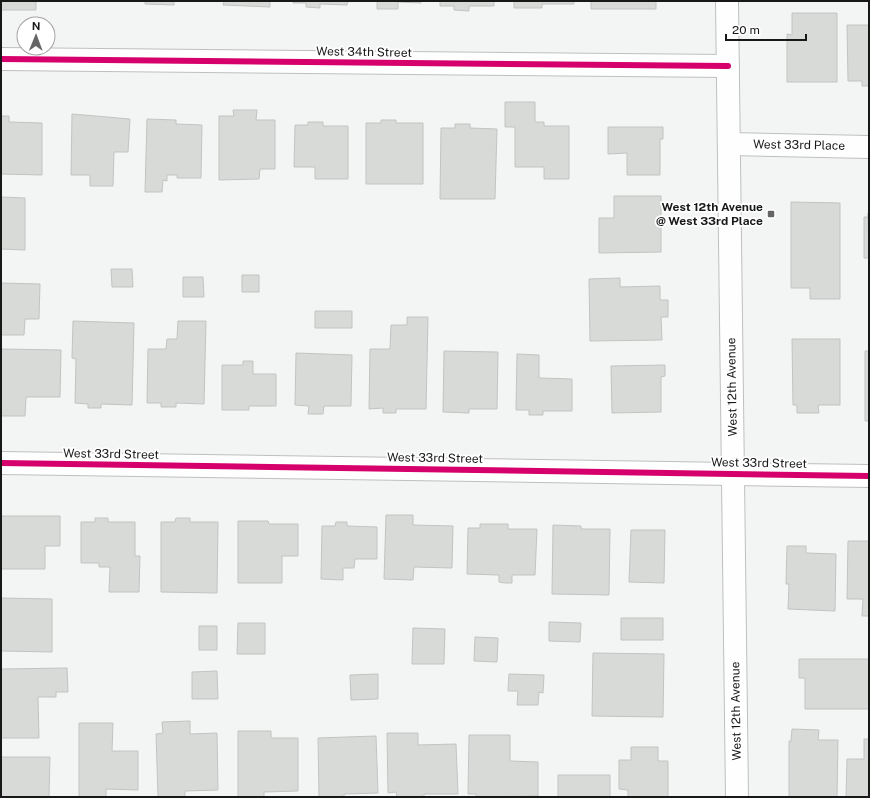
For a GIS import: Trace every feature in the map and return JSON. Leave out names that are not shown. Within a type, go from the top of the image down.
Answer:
[{"type":"street","name":"West 12th Avenue","points":[[727,1],[737,797]]},
{"type":"street","name":"West 34th Street","points":[[1,59],[728,66]]},
{"type":"street","name":"West 33rd Place","points":[[729,144],[869,147]]},
{"type":"street","name":"West 33rd Street","points":[[1,463],[869,476]]},
{"type":"building","points":[[1,1],[36,1],[36,10],[1,10]]},
{"type":"building","points":[[145,1],[174,1],[174,5],[145,4]]},
{"type":"building","points":[[224,1],[270,1],[270,7],[223,5]]},
{"type":"building","points":[[293,1],[348,1],[347,5],[320,4],[320,8],[306,7],[306,3],[293,3]]},
{"type":"building","points":[[377,1],[421,1],[421,3],[398,2],[398,9],[377,9]]},
{"type":"building","points":[[440,1],[494,1],[494,6],[469,6],[469,11],[454,10],[454,6],[440,6]]},
{"type":"building","points":[[514,1],[574,1],[574,4],[542,4],[542,8],[514,8]]},
{"type":"building","points":[[591,1],[656,1],[656,9],[591,9]]},
{"type":"building","points":[[792,13],[837,13],[837,82],[787,82],[787,34],[792,35]]},
{"type":"building","points":[[847,25],[869,25],[869,86],[862,86],[862,81],[848,81]]},
{"type":"building","points":[[505,102],[535,102],[535,122],[544,122],[544,126],[569,126],[569,179],[544,179],[544,167],[515,167],[515,127],[505,127]]},
{"type":"building","points":[[233,110],[257,110],[256,120],[275,120],[275,169],[260,169],[259,179],[219,180],[219,116],[234,116]]},
{"type":"building","points":[[72,114],[130,119],[128,152],[114,152],[113,186],[90,186],[90,175],[71,175]]},
{"type":"building","points":[[1,116],[9,116],[9,122],[42,123],[42,175],[1,174]]},
{"type":"building","points":[[147,119],[176,120],[176,124],[202,125],[201,178],[177,178],[177,175],[167,175],[167,181],[163,180],[162,192],[145,192]]},
{"type":"building","points":[[381,120],[396,120],[396,123],[423,123],[423,184],[366,184],[366,123],[381,123]]},
{"type":"building","points":[[308,122],[323,122],[323,126],[348,126],[348,179],[315,179],[315,167],[294,167],[295,125],[308,125]]},
{"type":"building","points":[[455,124],[470,124],[470,128],[497,129],[495,199],[440,199],[441,128],[455,128]]},
{"type":"building","points":[[608,127],[663,127],[663,139],[660,139],[660,175],[627,175],[627,153],[608,154]]},
{"type":"building","points":[[614,196],[661,196],[661,252],[599,253],[599,218],[614,218]]},
{"type":"building","points":[[1,197],[25,198],[25,250],[1,249]]},
{"type":"building","points":[[791,202],[840,203],[840,299],[810,299],[810,288],[791,288]]},
{"type":"building","points":[[868,213],[869,258],[864,258],[864,217],[868,217]]},
{"type":"building","points":[[111,269],[132,269],[133,287],[112,287]]},
{"type":"building","points":[[242,275],[259,275],[259,292],[242,292]]},
{"type":"building","points":[[183,277],[203,277],[204,297],[183,297]]},
{"type":"building","points":[[620,278],[620,287],[660,286],[660,300],[668,300],[668,317],[661,317],[662,340],[590,341],[589,279]]},
{"type":"building","points":[[1,283],[40,284],[39,319],[25,319],[24,335],[1,335]]},
{"type":"building","points":[[315,311],[352,311],[352,328],[315,328]]},
{"type":"building","points":[[407,317],[428,317],[426,409],[396,409],[396,413],[383,413],[383,408],[369,409],[370,349],[390,349],[391,325],[407,325]]},
{"type":"building","points":[[73,321],[134,323],[132,405],[101,404],[101,408],[88,408],[88,404],[75,403],[76,359],[72,358]]},
{"type":"building","points":[[178,321],[206,321],[204,404],[176,403],[176,407],[161,407],[161,403],[147,403],[148,349],[166,349],[167,339],[177,339]]},
{"type":"building","points":[[792,339],[840,339],[840,405],[818,405],[819,413],[797,413],[797,405],[793,405]]},
{"type":"building","points":[[1,349],[61,350],[60,397],[26,397],[25,416],[1,416]]},
{"type":"building","points":[[444,351],[498,352],[497,409],[469,409],[469,413],[443,412]]},
{"type":"building","points":[[865,351],[869,351],[869,421],[865,421]]},
{"type":"building","points":[[296,353],[352,355],[351,406],[324,406],[323,414],[308,414],[309,406],[295,405]]},
{"type":"building","points":[[517,354],[539,355],[539,378],[572,379],[572,411],[543,411],[543,415],[529,415],[529,410],[516,410]]},
{"type":"building","points":[[243,361],[253,361],[253,374],[276,374],[276,406],[249,406],[249,410],[222,410],[222,365],[243,365]]},
{"type":"building","points":[[665,365],[665,376],[661,377],[661,412],[612,413],[611,366]]},
{"type":"building","points":[[386,515],[413,515],[413,525],[453,526],[452,568],[414,567],[413,580],[384,579]]},
{"type":"building","points":[[1,516],[60,516],[60,546],[45,546],[45,569],[1,569]]},
{"type":"building","points":[[95,518],[108,518],[108,522],[135,522],[135,556],[140,556],[139,592],[109,592],[110,567],[99,567],[99,563],[81,563],[81,522],[95,522]]},
{"type":"building","points":[[176,518],[190,518],[190,522],[218,522],[217,593],[161,592],[161,522],[175,522]]},
{"type":"building","points":[[238,521],[268,521],[269,524],[298,524],[298,556],[282,556],[282,583],[238,583]]},
{"type":"building","points":[[336,522],[347,522],[347,526],[377,527],[377,559],[355,559],[354,568],[343,568],[343,580],[321,579],[322,526],[335,526]]},
{"type":"building","points":[[480,524],[508,524],[508,529],[537,529],[535,575],[512,575],[512,583],[505,583],[499,582],[499,575],[467,574],[468,528],[480,528]]},
{"type":"building","points":[[553,525],[581,526],[581,529],[610,529],[609,595],[552,594]]},
{"type":"building","points":[[631,530],[665,530],[664,583],[629,582]]},
{"type":"building","points":[[848,541],[869,541],[869,616],[862,616],[863,599],[847,599]]},
{"type":"building","points":[[787,546],[806,546],[806,553],[836,554],[835,611],[788,609],[789,584],[786,584]]},
{"type":"building","points":[[1,598],[52,599],[52,652],[1,651]]},
{"type":"building","points":[[621,618],[663,618],[663,640],[621,640]]},
{"type":"building","points":[[549,622],[581,623],[580,642],[549,641]]},
{"type":"building","points":[[238,623],[265,623],[265,654],[237,654]]},
{"type":"building","points":[[199,626],[217,626],[217,650],[199,650]]},
{"type":"building","points":[[413,628],[445,629],[444,664],[412,664]]},
{"type":"building","points":[[475,637],[498,638],[497,662],[474,661]]},
{"type":"building","points":[[593,653],[664,654],[663,717],[592,716]]},
{"type":"building","points":[[799,659],[869,659],[869,709],[805,709],[805,678],[799,678]]},
{"type":"building","points":[[67,668],[68,692],[56,692],[56,697],[38,697],[39,738],[1,738],[1,669]]},
{"type":"building","points":[[217,671],[218,699],[192,699],[192,672]]},
{"type":"building","points":[[378,674],[378,699],[351,700],[350,675]]},
{"type":"building","points":[[509,674],[544,675],[543,693],[539,692],[538,705],[517,705],[518,691],[508,691]]},
{"type":"building","points":[[190,721],[190,734],[217,733],[218,790],[185,791],[185,797],[158,797],[156,734],[163,733],[162,722]]},
{"type":"building","points":[[79,723],[113,723],[112,751],[138,751],[138,790],[106,789],[106,797],[79,797]]},
{"type":"building","points":[[792,729],[819,730],[818,740],[838,740],[837,797],[789,797],[789,741],[791,741]]},
{"type":"building","points":[[238,731],[271,731],[271,738],[298,738],[298,791],[264,792],[264,797],[238,797]]},
{"type":"building","points":[[387,733],[418,733],[418,745],[456,744],[458,794],[424,794],[424,797],[397,797],[396,792],[388,793]]},
{"type":"building","points":[[469,735],[510,735],[510,761],[538,762],[538,796],[476,797],[476,794],[468,794]]},
{"type":"building","points":[[376,736],[378,793],[344,794],[344,797],[319,797],[318,738]]},
{"type":"building","points":[[864,739],[869,739],[869,797],[846,797],[847,759],[864,759]]},
{"type":"building","points":[[631,747],[658,747],[658,761],[668,761],[668,797],[628,797],[628,790],[619,789],[619,760],[631,760]]},
{"type":"building","points":[[1,757],[50,757],[49,797],[1,797]]},
{"type":"building","points":[[558,775],[610,775],[610,797],[558,797]]},
{"type":"cycle path","points":[[1,59],[728,66]]},
{"type":"cycle path","points":[[1,463],[869,476]]},
{"type":"place","name":"West 12th Avenue @ West 33rd Place","points":[[771,214]]}]
